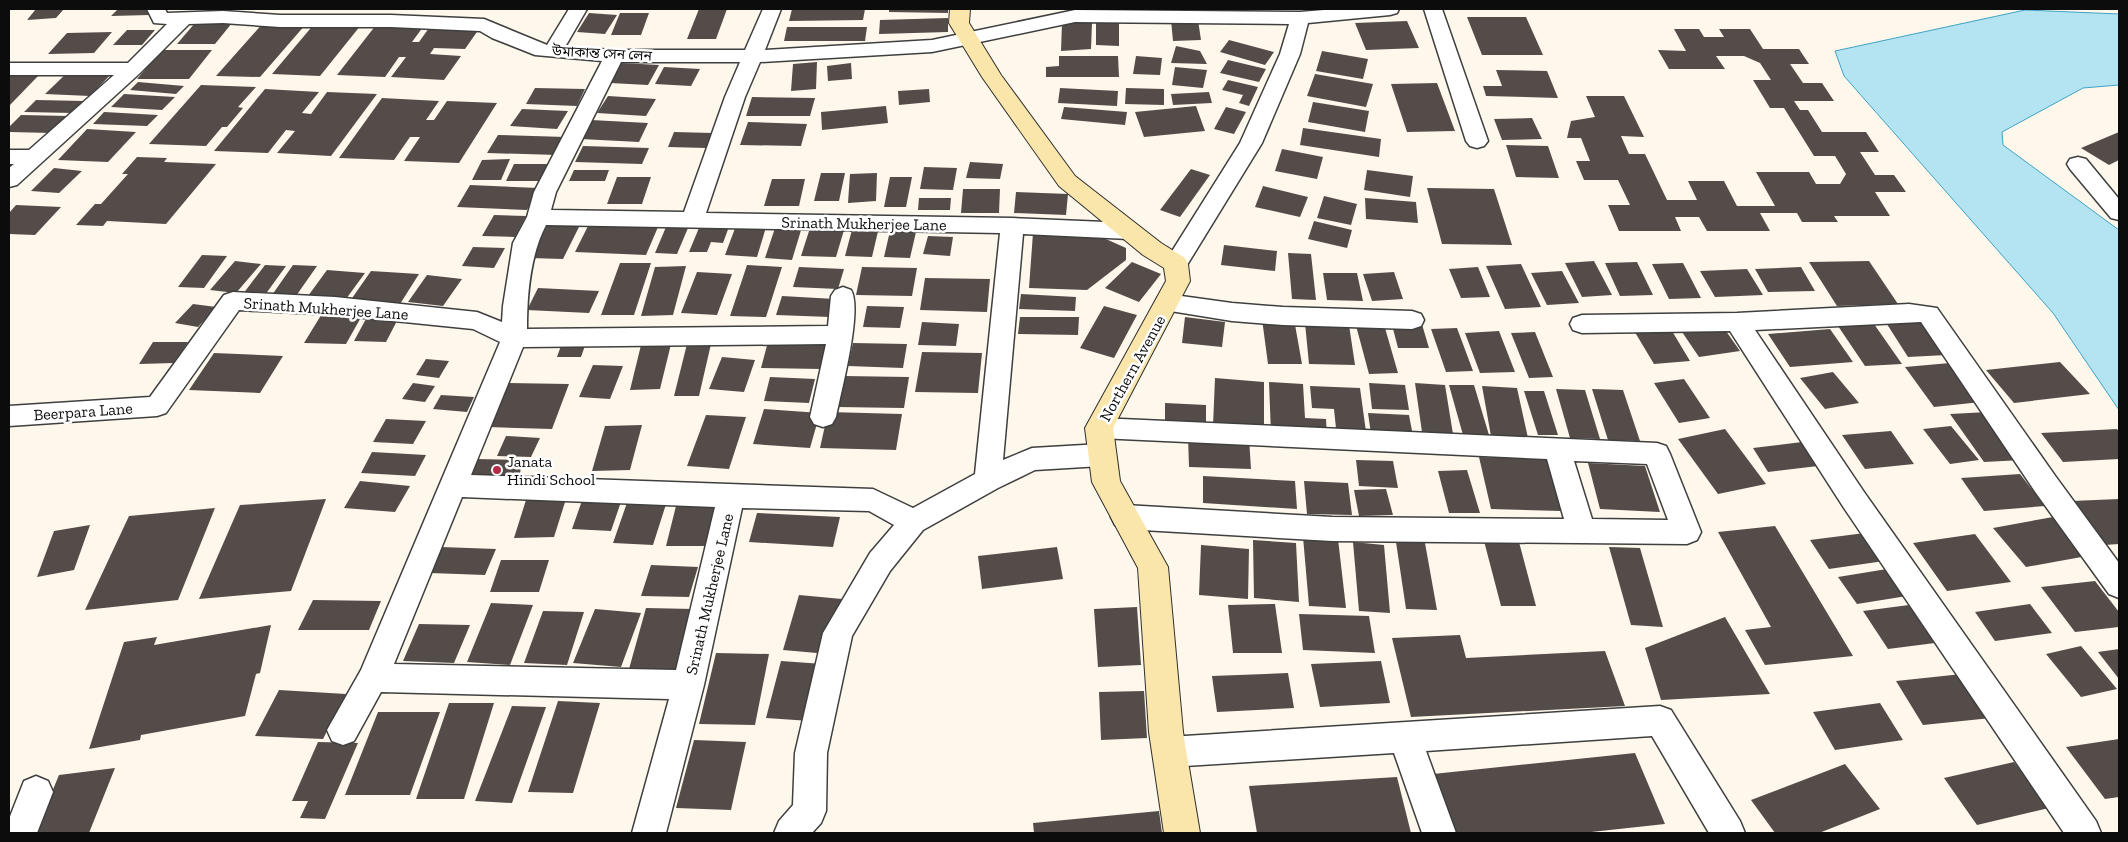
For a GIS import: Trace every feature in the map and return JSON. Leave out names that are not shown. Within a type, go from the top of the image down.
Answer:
[{"type":"street","name":"উমাকান্ত সেন লেন","points":[[156,9],[161,19],[223,16],[280,21],[398,15],[484,25],[499,34],[542,51],[614,56],[754,56],[932,46],[1095,12],[1308,15],[1390,9]]},
{"type":"street","points":[[553,51],[578,9]]},
{"type":"street","points":[[692,221],[735,97],[754,56],[772,9]]},
{"type":"street","points":[[960,9],[960,22],[992,77],[1067,181],[1152,249],[1176,264],[1251,143],[1308,15]]},
{"type":"street","points":[[1433,9],[1476,141]]},
{"type":"street","points":[[9,180],[133,70],[184,18]]},
{"type":"street","points":[[343,730],[373,678],[514,338],[515,306],[525,243],[538,216],[545,192],[614,56]]},
{"type":"street","points":[[9,69],[133,70]]},
{"type":"street","points":[[9,158],[34,156]]},
{"type":"street","points":[[2078,164],[2119,213]]},
{"type":"street","name":"Srinath Mukherjee Lane","points":[[538,216],[692,221],[1012,226],[1129,231]]},
{"type":"street","points":[[988,480],[1012,226]]},
{"type":"street","name":"Northern Avenue","points":[[1100,442],[1178,281],[1176,264]]},
{"type":"street","points":[[823,417],[840,335],[843,296]]},
{"type":"street","name":"Srinath Mukherjee Lane","points":[[157,406],[233,301],[335,306],[477,322],[514,338],[840,335]]},
{"type":"street","points":[[1168,303],[1232,312],[1283,316],[1412,320]]},
{"type":"street","points":[[1582,324],[1737,322],[1909,313],[1928,314],[2046,485],[2119,585]]},
{"type":"street","points":[[1737,322],[1854,500],[2084,833]]},
{"type":"street","name":"Beerpara Lane","points":[[9,416],[157,406]]},
{"type":"street","points":[[1100,442],[1106,482],[1153,567],[1166,732],[1182,833]]},
{"type":"street","points":[[791,833],[810,811],[811,753],[838,633],[880,562],[913,522],[988,480],[1032,459],[1100,442],[1557,449],[1657,454],[1687,532],[1332,529],[1125,516]]},
{"type":"street","points":[[1557,449],[1582,532]]},
{"type":"street","name":"Srinath Mukherjee Lane","points":[[373,678],[688,685],[731,496],[454,486]]},
{"type":"street","points":[[731,496],[873,500],[913,522]]},
{"type":"street","points":[[649,833],[688,685]]},
{"type":"street","points":[[1169,752],[1660,721],[1728,833]]},
{"type":"street","points":[[1405,738],[1439,833]]},
{"type":"street","points":[[20,833],[36,792]]},
{"type":"water","points":[[2025,10],[2119,14],[2119,85],[2083,88],[2002,132],[2003,145],[2119,230],[2119,410],[2053,313],[1844,76],[1835,51]]},
{"type":"building","points":[[36,9],[64,9],[56,18],[27,20]]},
{"type":"building","points":[[118,9],[154,9],[149,15],[111,16]]},
{"type":"building","points":[[699,9],[727,9],[716,39],[687,39]]},
{"type":"building","points":[[792,9],[865,9],[863,20],[789,21]]},
{"type":"building","points":[[889,9],[948,9],[948,13],[889,12]]},
{"type":"building","points":[[589,13],[617,15],[605,34],[577,32]]},
{"type":"building","points":[[620,13],[649,13],[641,35],[611,35]]},
{"type":"building","points":[[1467,17],[1526,17],[1543,55],[1482,55]]},
{"type":"building","points":[[948,18],[948,32],[879,34],[880,20]]},
{"type":"building","points":[[1096,18],[1119,19],[1119,46],[1096,45]]},
{"type":"building","points":[[1171,20],[1198,20],[1201,40],[1173,41]]},
{"type":"building","points":[[1407,21],[1419,48],[1366,50],[1355,23]]},
{"type":"building","points":[[264,22],[306,24],[260,77],[216,76]]},
{"type":"building","points":[[195,23],[232,23],[215,44],[177,44]]},
{"type":"building","points":[[315,23],[361,25],[320,76],[272,74]]},
{"type":"building","points":[[1062,23],[1092,23],[1091,49],[1061,51]]},
{"type":"building","points":[[376,25],[423,27],[412,42],[419,42],[429,28],[479,29],[465,49],[434,48],[430,54],[461,56],[444,80],[391,77],[406,57],[399,57],[385,77],[337,75]]},
{"type":"building","points":[[787,27],[867,27],[865,41],[784,41]]},
{"type":"building","points":[[1674,29],[1699,29],[1704,37],[1724,37],[1719,29],[1750,29],[1763,49],[1799,49],[1809,64],[1790,64],[1803,83],[1822,83],[1834,101],[1794,101],[1800,110],[1808,110],[1822,132],[1866,132],[1879,152],[1860,152],[1875,175],[1894,175],[1906,192],[1875,192],[1890,216],[1834,216],[1838,222],[1802,222],[1797,213],[1760,213],[1770,231],[1707,231],[1699,217],[1675,217],[1681,231],[1619,231],[1608,205],[1630,205],[1618,180],[1584,180],[1576,161],[1590,161],[1581,138],[1567,138],[1571,121],[1595,117],[1586,96],[1624,96],[1644,137],[1621,136],[1629,154],[1645,154],[1667,200],[1697,200],[1688,181],[1724,181],[1737,206],[1775,206],[1756,172],[1809,172],[1816,184],[1840,184],[1846,174],[1835,156],[1814,156],[1784,108],[1770,108],[1753,80],[1771,80],[1760,63],[1744,56],[1716,56],[1725,69],[1669,69],[1658,50],[1686,51]]},
{"type":"building","points":[[127,30],[155,30],[142,45],[113,45]]},
{"type":"building","points":[[112,32],[94,53],[48,54],[67,33]]},
{"type":"building","points":[[1229,40],[1274,52],[1265,65],[1220,52]]},
{"type":"building","points":[[1176,46],[1200,51],[1207,64],[1171,63]]},
{"type":"building","points":[[162,50],[212,50],[189,79],[137,79]]},
{"type":"building","points":[[1322,51],[1368,59],[1363,79],[1316,71]]},
{"type":"building","points":[[1059,56],[1118,56],[1119,77],[1046,77],[1046,67],[1059,66]]},
{"type":"building","points":[[1136,56],[1162,58],[1160,75],[1133,74]]},
{"type":"building","points":[[1228,60],[1266,69],[1259,82],[1220,73]]},
{"type":"building","points":[[817,62],[816,89],[791,91],[793,64]]},
{"type":"building","points":[[621,63],[659,65],[648,85],[610,83]]},
{"type":"building","points":[[851,63],[852,79],[828,81],[827,66]]},
{"type":"building","points":[[664,67],[700,69],[691,86],[655,84]]},
{"type":"building","points":[[1175,67],[1207,70],[1203,88],[1172,85]]},
{"type":"building","points":[[70,70],[113,72],[90,96],[45,94]]},
{"type":"building","points":[[1496,70],[1547,71],[1558,98],[1486,96],[1483,86],[1502,86]]},
{"type":"building","points":[[1315,74],[1373,84],[1366,107],[1307,96]]},
{"type":"building","points":[[9,75],[39,75],[10,105],[9,105]]},
{"type":"building","points":[[1228,80],[1258,87],[1249,106],[1239,103],[1243,95],[1222,90]]},
{"type":"building","points":[[138,82],[184,86],[176,94],[130,90]]},
{"type":"building","points":[[1437,83],[1455,131],[1407,132],[1391,84]]},
{"type":"building","points":[[201,85],[256,87],[238,107],[243,108],[227,127],[222,127],[206,146],[149,144]]},
{"type":"building","points":[[535,88],[585,89],[577,106],[526,104]]},
{"type":"building","points":[[1060,88],[1118,91],[1117,106],[1058,103]]},
{"type":"building","points":[[1126,88],[1164,89],[1164,105],[1125,104]]},
{"type":"building","points":[[265,89],[319,92],[302,113],[311,114],[327,92],[377,94],[331,156],[277,153],[295,131],[286,130],[268,153],[214,151]]},
{"type":"building","points":[[929,89],[930,102],[899,105],[898,91]]},
{"type":"building","points":[[1209,92],[1212,103],[1173,105],[1171,94]]},
{"type":"building","points":[[124,94],[175,97],[162,110],[111,107]]},
{"type":"building","points":[[608,96],[656,99],[646,116],[597,113]]},
{"type":"building","points":[[752,97],[815,98],[810,116],[746,116]]},
{"type":"building","points":[[382,98],[439,101],[426,120],[434,120],[447,101],[497,103],[459,163],[404,161],[420,137],[410,137],[394,160],[339,158]]},
{"type":"building","points":[[36,100],[84,101],[73,113],[24,112]]},
{"type":"building","points":[[1313,102],[1369,111],[1365,132],[1308,122]]},
{"type":"building","points":[[886,106],[888,123],[822,130],[821,112]]},
{"type":"building","points":[[1196,106],[1205,131],[1144,137],[1135,112]]},
{"type":"building","points":[[1064,107],[1127,112],[1125,125],[1061,119]]},
{"type":"building","points":[[1226,107],[1246,112],[1234,134],[1214,129]]},
{"type":"building","points":[[522,109],[568,111],[557,129],[510,126]]},
{"type":"building","points":[[104,112],[158,115],[147,126],[93,124]]},
{"type":"building","points":[[21,115],[69,116],[52,133],[9,132],[9,127]]},
{"type":"building","points":[[1532,118],[1542,139],[1502,140],[1494,119]]},
{"type":"building","points":[[591,120],[648,123],[639,142],[581,139]]},
{"type":"building","points":[[748,122],[807,124],[801,146],[740,145]]},
{"type":"building","points":[[1303,128],[1381,139],[1379,157],[1300,145]]},
{"type":"building","points":[[87,129],[136,132],[108,162],[58,160]]},
{"type":"building","points":[[674,132],[713,133],[707,148],[668,147]]},
{"type":"building","points":[[2119,132],[2119,160],[2109,165],[2081,148]]},
{"type":"building","points":[[498,135],[566,137],[557,155],[487,153]]},
{"type":"building","points":[[1506,145],[1548,146],[1559,178],[1516,177]]},
{"type":"building","points":[[583,146],[649,148],[642,164],[575,162]]},
{"type":"building","points":[[1282,149],[1323,157],[1317,179],[1275,171]]},
{"type":"building","points":[[137,157],[167,158],[164,162],[216,164],[166,224],[107,221],[103,226],[76,225],[95,204],[101,204],[128,174],[122,174]]},
{"type":"building","points":[[510,159],[501,180],[472,180],[482,160]]},
{"type":"building","points":[[970,162],[1003,164],[1000,179],[966,178]]},
{"type":"building","points":[[514,164],[549,164],[541,181],[506,181]]},
{"type":"building","points":[[924,167],[957,168],[953,190],[920,189]]},
{"type":"building","points":[[54,168],[82,171],[59,193],[31,191]]},
{"type":"building","points":[[1191,169],[1210,175],[1180,217],[1160,210]]},
{"type":"building","points":[[574,170],[609,170],[605,181],[569,181]]},
{"type":"building","points":[[1367,170],[1413,176],[1410,197],[1364,190]]},
{"type":"building","points":[[821,173],[845,173],[839,201],[814,201]]},
{"type":"building","points":[[877,173],[876,201],[848,203],[850,174]]},
{"type":"building","points":[[617,177],[651,177],[642,204],[607,204]]},
{"type":"building","points":[[890,177],[912,177],[906,207],[884,207]]},
{"type":"building","points":[[772,179],[805,179],[799,206],[764,206]]},
{"type":"building","points":[[470,185],[539,188],[527,210],[457,207]]},
{"type":"building","points":[[1263,186],[1308,197],[1300,217],[1255,207]]},
{"type":"building","points":[[1427,188],[1494,189],[1512,245],[1442,244]]},
{"type":"building","points":[[963,189],[1000,189],[999,213],[961,213]]},
{"type":"building","points":[[1016,192],[1068,194],[1066,215],[1014,213]]},
{"type":"building","points":[[1324,196],[1357,204],[1351,225],[1317,218]]},
{"type":"building","points":[[919,198],[951,198],[950,210],[918,210]]},
{"type":"building","points":[[1365,198],[1416,202],[1418,223],[1366,219]]},
{"type":"building","points":[[16,205],[61,207],[35,235],[9,234],[9,213]]},
{"type":"building","points":[[494,215],[526,216],[515,237],[482,236]]},
{"type":"building","points":[[1314,221],[1352,230],[1347,248],[1308,239]]},
{"type":"building","points":[[701,223],[730,224],[723,243],[711,242],[707,252],[689,252]]},
{"type":"building","points":[[737,223],[767,224],[757,257],[725,255]]},
{"type":"building","points":[[548,224],[580,225],[563,259],[530,258]]},
{"type":"building","points":[[589,224],[658,227],[646,255],[575,252]]},
{"type":"building","points":[[776,225],[802,227],[792,260],[765,258]]},
{"type":"building","points":[[853,226],[879,227],[872,257],[845,256]]},
{"type":"building","points":[[666,227],[688,228],[677,254],[655,253]]},
{"type":"building","points":[[810,228],[844,230],[836,257],[801,256]]},
{"type":"building","points":[[890,231],[916,232],[910,258],[884,257]]},
{"type":"building","points":[[1033,233],[1097,235],[1126,248],[1126,260],[1087,290],[1029,288]]},
{"type":"building","points":[[928,236],[953,237],[950,256],[923,254]]},
{"type":"building","points":[[1224,245],[1277,251],[1275,271],[1221,265]]},
{"type":"building","points":[[473,247],[505,248],[494,268],[462,266]]},
{"type":"building","points":[[1288,253],[1311,254],[1316,300],[1292,299]]},
{"type":"building","points":[[202,255],[227,256],[204,288],[178,287]]},
{"type":"building","points":[[235,261],[261,264],[236,293],[210,290]]},
{"type":"building","points":[[1594,261],[1612,295],[1582,297],[1565,263]]},
{"type":"building","points":[[1869,261],[1898,304],[1837,306],[1809,262]]},
{"type":"building","points":[[1132,262],[1161,274],[1139,302],[1105,288]]},
{"type":"building","points":[[1637,262],[1653,295],[1620,296],[1605,263]]},
{"type":"building","points":[[620,263],[651,263],[634,315],[601,315]]},
{"type":"building","points":[[1683,263],[1701,298],[1669,299],[1652,264]]},
{"type":"building","points":[[1521,264],[1541,307],[1505,309],[1486,266]]},
{"type":"building","points":[[265,265],[286,266],[265,295],[243,294]]},
{"type":"building","points":[[293,265],[317,266],[296,296],[272,295]]},
{"type":"building","points":[[747,265],[782,267],[766,317],[730,316]]},
{"type":"building","points":[[686,266],[673,315],[641,316],[655,267]]},
{"type":"building","points":[[799,267],[844,269],[838,289],[793,287]]},
{"type":"building","points":[[862,267],[917,268],[912,296],[856,295]]},
{"type":"building","points":[[1478,267],[1490,297],[1461,298],[1449,269]]},
{"type":"building","points":[[1801,267],[1815,291],[1768,292],[1755,269]]},
{"type":"building","points":[[1747,269],[1763,295],[1715,297],[1700,271]]},
{"type":"building","points":[[327,270],[365,273],[346,299],[308,296]]},
{"type":"building","points":[[371,271],[419,274],[400,304],[350,301]]},
{"type":"building","points":[[1562,271],[1579,303],[1547,305],[1531,273]]},
{"type":"building","points":[[697,272],[732,274],[717,315],[681,313]]},
{"type":"building","points":[[1394,272],[1403,299],[1372,301],[1363,274]]},
{"type":"building","points":[[1323,273],[1357,273],[1363,301],[1327,300]]},
{"type":"building","points":[[427,275],[462,279],[443,306],[408,302]]},
{"type":"building","points":[[925,278],[990,279],[987,312],[920,310]]},
{"type":"building","points":[[538,288],[599,291],[589,313],[527,310]]},
{"type":"building","points":[[1021,294],[1076,297],[1075,311],[1019,309]]},
{"type":"building","points":[[782,296],[835,299],[830,317],[776,315]]},
{"type":"building","points":[[193,304],[216,307],[198,327],[175,323]]},
{"type":"building","points":[[867,306],[904,307],[900,328],[863,327]]},
{"type":"building","points":[[1104,306],[1137,315],[1114,358],[1080,348]]},
{"type":"building","points":[[323,312],[364,312],[346,344],[304,343]]},
{"type":"building","points":[[367,317],[399,317],[386,342],[354,341]]},
{"type":"building","points":[[1020,317],[1079,317],[1078,335],[1018,334]]},
{"type":"building","points":[[1185,317],[1225,322],[1222,347],[1182,343]]},
{"type":"building","points":[[1920,317],[1946,355],[1908,357],[1883,318]]},
{"type":"building","points":[[1262,319],[1294,319],[1302,364],[1268,364]]},
{"type":"building","points":[[1383,321],[1398,373],[1369,374],[1355,322]]},
{"type":"building","points":[[1391,321],[1421,321],[1429,348],[1398,348]]},
{"type":"building","points":[[922,322],[959,324],[956,346],[918,345]]},
{"type":"building","points":[[1305,323],[1349,325],[1355,365],[1309,364]]},
{"type":"building","points":[[1721,324],[1740,351],[1699,357],[1680,329]]},
{"type":"building","points":[[1874,324],[1902,364],[1865,366],[1838,326]]},
{"type":"building","points":[[1669,326],[1690,361],[1654,364],[1633,329]]},
{"type":"building","points":[[1457,328],[1473,371],[1446,372],[1431,329]]},
{"type":"building","points":[[1830,329],[1853,362],[1790,367],[1768,334]]},
{"type":"building","points":[[1499,331],[1515,372],[1480,373],[1465,333]]},
{"type":"building","points":[[1535,332],[1553,377],[1529,378],[1511,333]]},
{"type":"building","points":[[769,338],[828,339],[821,369],[761,368]]},
{"type":"building","points":[[563,340],[587,340],[581,357],[557,357]]},
{"type":"building","points":[[672,340],[660,389],[630,390],[642,341]]},
{"type":"building","points":[[153,342],[188,342],[174,363],[139,364]]},
{"type":"building","points":[[853,343],[907,344],[903,368],[848,366]]},
{"type":"building","points":[[687,344],[711,344],[699,396],[674,396]]},
{"type":"building","points":[[922,352],[982,353],[978,393],[915,392]]},
{"type":"building","points":[[214,353],[283,356],[260,393],[189,390]]},
{"type":"building","points":[[722,357],[755,360],[744,392],[709,389]]},
{"type":"building","points":[[426,359],[449,361],[439,378],[416,375]]},
{"type":"building","points":[[2060,362],[2090,394],[2014,403],[1986,370]]},
{"type":"building","points":[[1950,363],[1981,402],[1934,407],[1905,367]]},
{"type":"building","points":[[593,365],[623,366],[610,399],[579,397]]},
{"type":"building","points":[[1833,372],[1859,403],[1825,409],[1800,378]]},
{"type":"building","points":[[844,376],[909,377],[904,408],[837,407]]},
{"type":"building","points":[[770,377],[815,379],[809,403],[764,401]]},
{"type":"building","points":[[1215,378],[1264,382],[1264,430],[1213,426]]},
{"type":"building","points":[[1684,379],[1710,418],[1679,423],[1654,383]]},
{"type":"building","points":[[1269,382],[1303,384],[1305,418],[1326,419],[1327,437],[1271,434]]},
{"type":"building","points":[[413,383],[435,386],[425,402],[402,399]]},
{"type":"building","points":[[507,383],[569,384],[552,429],[488,427]]},
{"type":"building","points":[[1369,383],[1405,385],[1409,410],[1372,409]]},
{"type":"building","points":[[1415,383],[1445,385],[1453,434],[1422,432]]},
{"type":"building","points":[[1449,385],[1474,385],[1489,435],[1463,435]]},
{"type":"building","points":[[1310,386],[1360,388],[1367,439],[1337,438],[1334,409],[1312,408]]},
{"type":"building","points":[[1482,386],[1517,388],[1528,438],[1491,436]]},
{"type":"building","points":[[1556,389],[1585,390],[1600,439],[1570,438]]},
{"type":"building","points":[[1592,389],[1623,390],[1640,441],[1608,440]]},
{"type":"building","points":[[1524,391],[1544,391],[1558,435],[1538,435]]},
{"type":"building","points":[[441,395],[474,397],[467,412],[433,409]]},
{"type":"building","points":[[1165,403],[1206,405],[1206,422],[1165,420]]},
{"type":"building","points":[[764,409],[820,413],[810,448],[753,444]]},
{"type":"building","points":[[828,412],[902,414],[896,450],[820,448]]},
{"type":"building","points":[[1988,412],[2022,460],[1984,462],[1950,414]]},
{"type":"building","points":[[1368,413],[1409,415],[1413,436],[1371,434]]},
{"type":"building","points":[[706,415],[746,417],[729,469],[687,466]]},
{"type":"building","points":[[386,419],[426,421],[413,444],[373,442]]},
{"type":"building","points":[[642,425],[630,470],[592,471],[605,426]]},
{"type":"building","points":[[1951,426],[1979,460],[1950,464],[1923,429]]},
{"type":"building","points":[[1725,429],[1766,484],[1718,494],[1678,439]]},
{"type":"building","points":[[2117,429],[2119,432],[2119,459],[2063,462],[2041,433]]},
{"type":"building","points":[[1891,431],[1914,464],[1865,469],[1842,435]]},
{"type":"building","points":[[506,436],[540,438],[531,457],[497,456]]},
{"type":"building","points":[[1188,436],[1249,438],[1251,469],[1189,467]]},
{"type":"building","points":[[1802,442],[1818,466],[1768,472],[1753,448]]},
{"type":"building","points":[[372,452],[426,455],[415,476],[361,473]]},
{"type":"building","points":[[1479,457],[1547,459],[1561,511],[1491,509]]},
{"type":"building","name":"Janata Hindi School","points":[[477,459],[522,460],[519,481],[470,482]]},
{"type":"building","points":[[1356,460],[1393,461],[1398,488],[1359,486]]},
{"type":"building","points":[[1588,463],[1645,466],[1660,512],[1600,509]]},
{"type":"building","points":[[1467,470],[1480,513],[1449,513],[1438,471]]},
{"type":"building","points":[[2020,474],[2045,506],[1984,511],[1961,478]]},
{"type":"building","points":[[1203,476],[1295,481],[1297,509],[1203,503]]},
{"type":"building","points":[[360,481],[410,486],[395,512],[344,508]]},
{"type":"building","points":[[1304,481],[1348,483],[1352,515],[1307,514]]},
{"type":"building","points":[[1386,489],[1393,515],[1359,516],[1354,490]]},
{"type":"building","points":[[584,495],[623,496],[611,531],[572,529]]},
{"type":"building","points":[[629,497],[668,498],[653,545],[613,543]]},
{"type":"building","points":[[326,499],[291,591],[199,599],[240,505]]},
{"type":"building","points":[[566,499],[554,537],[514,538],[526,500]]},
{"type":"building","points":[[2119,499],[2119,544],[2104,545],[2072,501]]},
{"type":"building","points":[[677,502],[724,502],[713,546],[666,546]]},
{"type":"building","points":[[215,508],[178,600],[85,610],[129,516]]},
{"type":"building","points":[[757,513],[840,517],[833,547],[749,542]]},
{"type":"building","points":[[2053,517],[2087,556],[2026,567],[1993,528]]},
{"type":"building","points":[[90,525],[74,570],[37,577],[54,531]]},
{"type":"building","points":[[1775,526],[1853,656],[1765,665],[1745,630],[1771,627],[1718,532]]},
{"type":"building","points":[[1865,533],[1884,561],[1829,569],[1810,540]]},
{"type":"building","points":[[1975,534],[2011,582],[1947,591],[1913,543]]},
{"type":"building","points":[[1303,537],[1338,539],[1346,608],[1309,606]]},
{"type":"building","points":[[1253,540],[1296,543],[1299,602],[1254,598]]},
{"type":"building","points":[[1484,541],[1519,542],[1536,606],[1501,606]]},
{"type":"building","points":[[1353,542],[1384,545],[1390,613],[1359,611]]},
{"type":"building","points":[[1396,542],[1425,543],[1437,610],[1406,609]]},
{"type":"building","points":[[1201,545],[1249,549],[1248,599],[1199,595]]},
{"type":"building","points":[[441,547],[496,549],[485,575],[430,573]]},
{"type":"building","points":[[1057,547],[1063,579],[982,589],[978,556]]},
{"type":"building","points":[[1609,547],[1640,548],[1663,627],[1631,625]]},
{"type":"building","points":[[501,560],[549,560],[539,592],[490,592]]},
{"type":"building","points":[[651,565],[698,567],[689,597],[641,596]]},
{"type":"building","points":[[1887,569],[1907,596],[1857,604],[1838,577]]},
{"type":"building","points":[[2095,581],[2119,612],[2119,627],[2075,632],[2041,587]]},
{"type":"building","points":[[799,595],[842,599],[828,654],[783,650]]},
{"type":"building","points":[[313,600],[381,601],[369,630],[298,630]]},
{"type":"building","points":[[491,603],[533,605],[510,665],[467,662]]},
{"type":"building","points":[[1275,604],[1282,653],[1233,653],[1228,605]]},
{"type":"building","points":[[2030,604],[2052,633],[1995,641],[1975,612]]},
{"type":"building","points":[[1909,605],[1935,643],[1888,649],[1863,611]]},
{"type":"building","points":[[1137,607],[1141,665],[1098,667],[1094,609]]},
{"type":"building","points":[[646,608],[694,609],[679,670],[629,669]]},
{"type":"building","points":[[595,609],[641,613],[621,667],[573,663]]},
{"type":"building","points":[[543,611],[584,612],[567,665],[524,663]]},
{"type":"building","points":[[1299,614],[1369,616],[1375,653],[1303,650]]},
{"type":"building","points":[[1725,617],[1770,694],[1661,700],[1645,648]]},
{"type":"building","points":[[419,624],[470,625],[454,663],[403,661]]},
{"type":"building","points":[[271,625],[260,673],[256,674],[245,716],[141,735],[140,740],[89,749],[124,642],[157,637],[154,645]]},
{"type":"building","points":[[1460,635],[1466,658],[1605,651],[1625,706],[1411,717],[1392,638]]},
{"type":"building","points":[[2081,646],[2117,689],[2081,697],[2046,654]]},
{"type":"building","points":[[2119,649],[2119,679],[2098,652]]},
{"type":"building","points":[[716,653],[769,654],[755,725],[699,724]]},
{"type":"building","points":[[781,661],[823,664],[810,721],[766,718]]},
{"type":"building","points":[[1381,661],[1390,703],[1320,707],[1311,664]]},
{"type":"building","points":[[1288,673],[1294,708],[1217,712],[1212,676]]},
{"type":"building","points":[[1962,674],[1991,718],[1923,725],[1896,681]]},
{"type":"building","points":[[279,690],[346,694],[323,739],[255,736]]},
{"type":"building","points":[[1144,691],[1147,738],[1101,740],[1099,692]]},
{"type":"building","points":[[558,701],[600,703],[573,793],[528,792]]},
{"type":"building","points":[[449,703],[494,703],[464,799],[416,799]]},
{"type":"building","points":[[1880,703],[1903,740],[1835,750],[1813,712]]},
{"type":"building","points":[[512,706],[546,707],[512,803],[475,801]]},
{"type":"building","points":[[378,712],[440,712],[410,795],[345,795]]},
{"type":"building","points":[[2119,739],[2119,797],[2105,799],[2066,747]]},
{"type":"building","points":[[694,740],[746,742],[731,810],[676,808]]},
{"type":"building","points":[[318,742],[358,743],[325,819],[300,818],[308,801],[292,801]]},
{"type":"building","points":[[1635,753],[1665,824],[1582,833],[1451,833],[1433,774]]},
{"type":"building","points":[[2014,762],[2049,808],[1977,825],[1944,778]]},
{"type":"building","points":[[1845,764],[1880,809],[1819,833],[1775,833],[1751,800]]},
{"type":"building","points":[[115,768],[89,833],[35,833],[59,775]]},
{"type":"building","points":[[1397,777],[1411,833],[1257,833],[1249,786]]},
{"type":"building","points":[[1159,811],[1162,833],[1034,833],[1033,823]]},
{"type":"place","name":"Janata Hindi School","points":[[497,470]]}]
